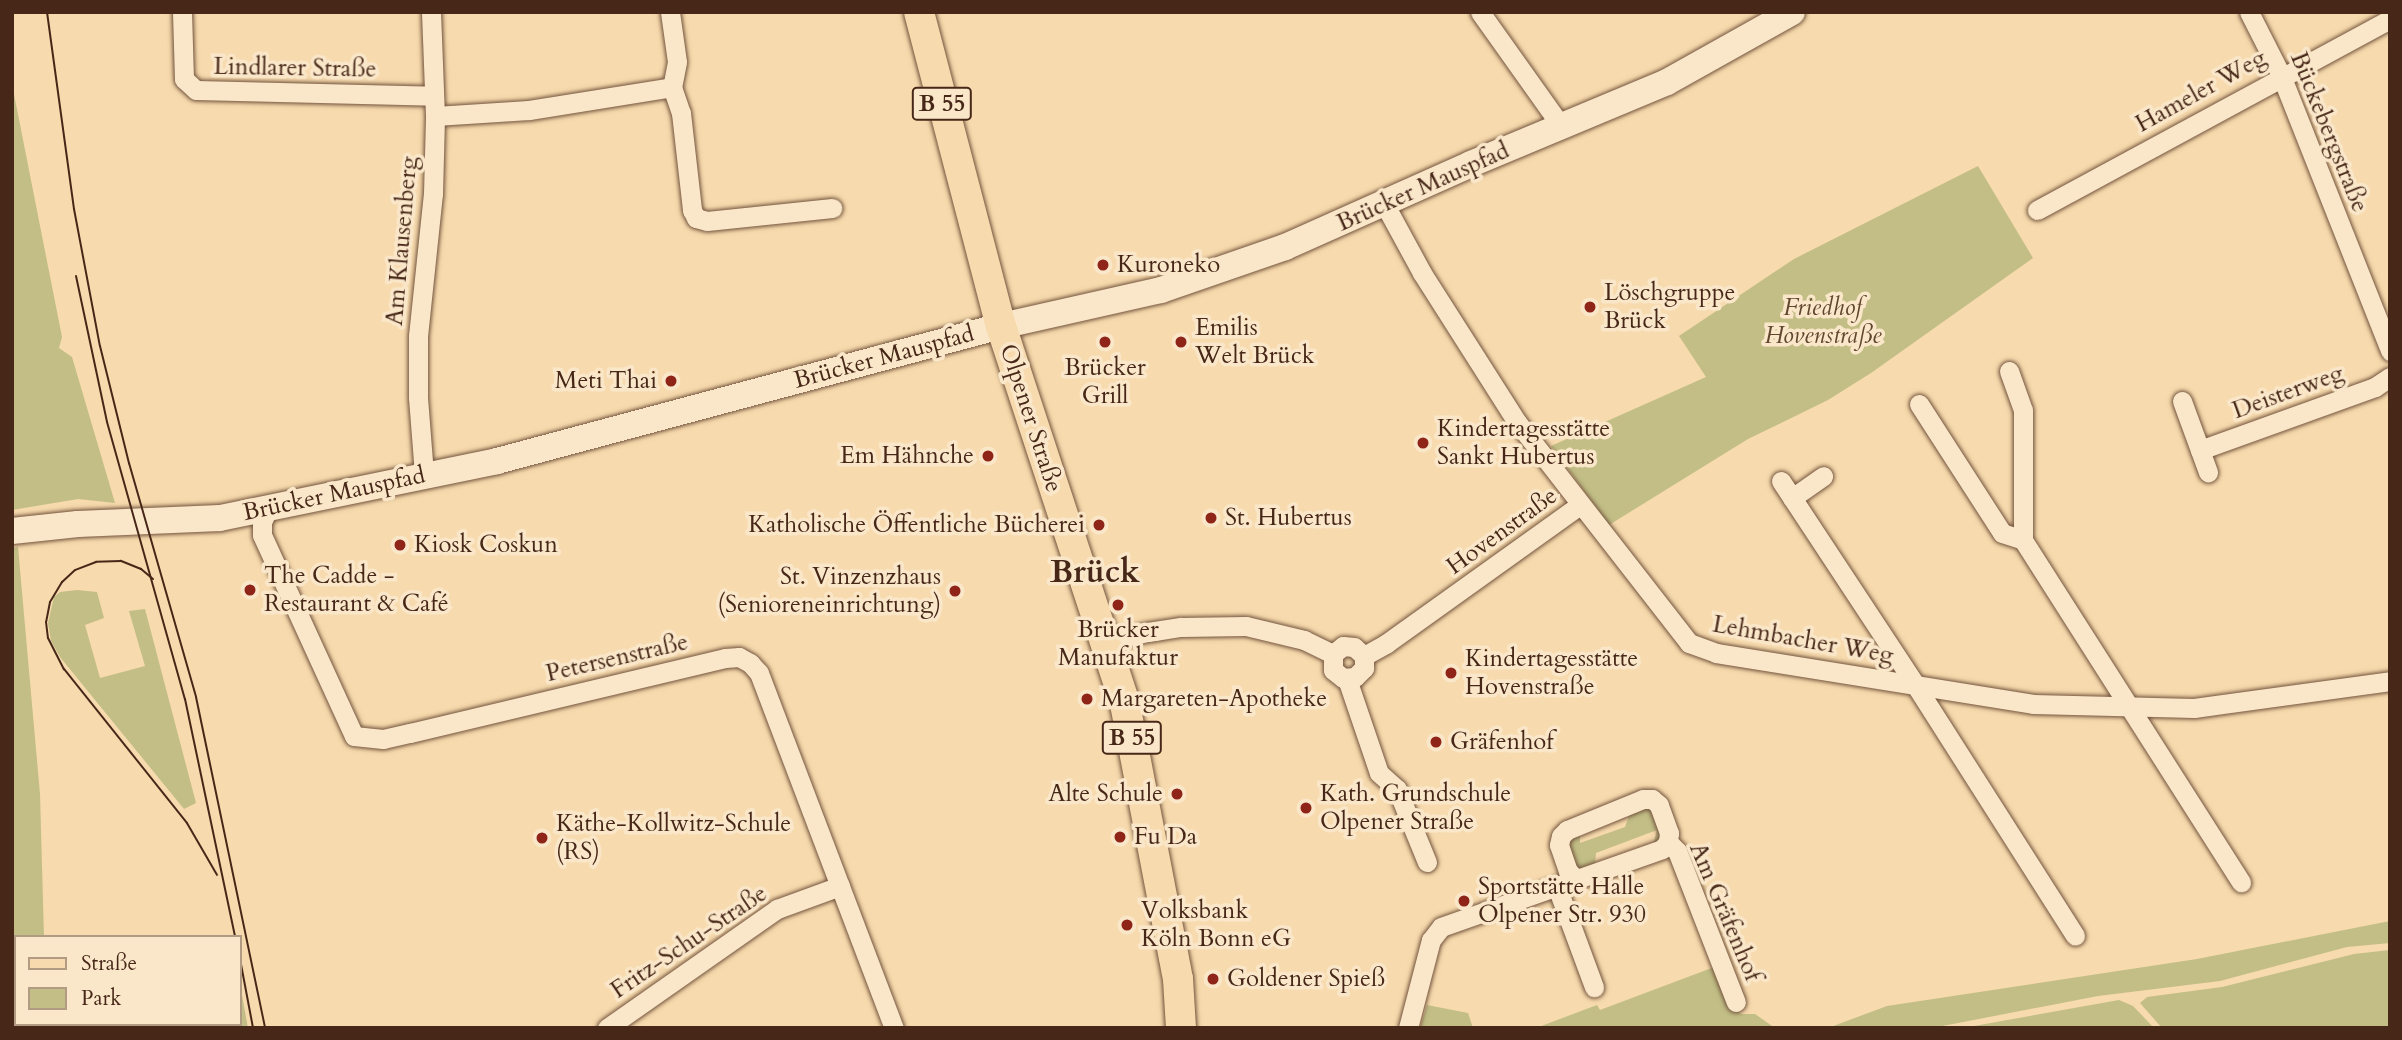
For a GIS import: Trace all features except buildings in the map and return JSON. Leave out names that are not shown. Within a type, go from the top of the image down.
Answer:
[{"type":"main road","name":"Olpener Straße","points":[[919,12],[1001,326],[1125,704],[1178,979],[1181,1028]]},
{"type":"main road","name":"Brücker Mauspfad","points":[[12,531],[78,524],[201,520],[268,509],[519,456],[1001,326],[1161,290],[1285,247],[1682,75],[1792,12]]},
{"type":"street","name":"Lindlarer Straße","points":[[182,12],[184,79],[196,90],[530,110],[673,86]]},
{"type":"street","name":"Am Klausenberg","points":[[424,474],[418,397],[418,336],[433,194],[435,106],[431,12]]},
{"type":"street","points":[[670,12],[677,62],[673,86],[681,113],[692,210],[696,218],[707,221],[832,208]]},
{"type":"street","points":[[1480,12],[1561,126]]},
{"type":"street","name":"Bückebergstraße","points":[[2249,12],[2281,75],[2381,301],[2390,351]]},
{"type":"street","name":"Hameler Weg","points":[[2037,210],[2281,75],[2390,19]]},
{"type":"street","name":"Hovenstraße","points":[[1347,679],[1361,672],[1363,656],[1387,643],[1580,505],[1508,408],[1415,262],[1385,205]]},
{"type":"street","points":[[2009,371],[2023,410],[2023,540],[2241,882]]},
{"type":"street","name":"Deisterweg","points":[[2200,450],[2375,387],[2390,377]]},
{"type":"street","points":[[2182,401],[2208,472]]},
{"type":"street","points":[[1919,404],[2002,533],[2023,540]]},
{"type":"street","name":"Lehmbacher Weg","points":[[1823,476],[1786,490],[1916,685],[2075,936]]},
{"type":"street","name":"Lehmbacher Weg","points":[[1580,505],[1689,643],[1716,653],[2033,704],[2194,708],[2390,681]]},
{"type":"street","name":"Petersenstraße","points":[[268,509],[261,522],[262,534],[354,736],[383,739],[657,673],[739,657],[759,673],[894,1028]]},
{"type":"street","points":[[1107,648],[1122,637],[1148,632],[1181,627],[1247,626],[1304,640],[1333,654]]},
{"type":"street","points":[[1363,656],[1350,646],[1339,648],[1333,654],[1333,670],[1347,679],[1379,773],[1397,789],[1427,862]]},
{"type":"street","name":"Am Gräfenhof","points":[[1594,987],[1566,882],[1568,870],[1559,845],[1561,836],[1567,830],[1643,799],[1652,799],[1659,805],[1668,842],[1677,851],[1736,1002]]},
{"type":"street","name":"Am Gräfenhof","points":[[1408,1028],[1431,940],[1441,927],[1662,849],[1668,842]]},
{"type":"street","name":"Fritz-Schu-Straße","points":[[607,1028],[777,909],[840,886]]},
{"type":"green space","points":[[12,84],[62,337],[59,348],[72,357],[115,503],[78,499],[12,510]]},
{"type":"green space","name":"Friedhof Hovenstraße","points":[[1978,166],[2033,258],[1871,373],[1828,400],[1748,439],[1609,525],[1551,446],[1706,377],[1679,336],[1794,259]]},
{"type":"green space","points":[[18,547],[40,794],[44,935],[14,935],[14,1026],[242,1026],[242,995],[248,1028],[12,1028],[12,548]]},
{"type":"green space","points":[[60,592],[97,592],[104,618],[85,625],[100,678],[145,666],[129,611],[145,609],[196,803],[184,809],[60,657],[51,641],[48,623],[54,597]]},
{"type":"green space","points":[[1649,806],[1662,835],[1653,845],[1657,830],[1596,853],[1595,867],[1578,869],[1567,841],[1580,829],[1580,843],[1625,827],[1632,808]]},
{"type":"green space","points":[[2390,921],[2390,943],[2347,947],[2220,981],[2098,996],[1932,1028],[1828,1028],[1887,1006],[2197,959]]},
{"type":"green space","points":[[2390,950],[2390,1028],[2162,1028],[2140,1003],[2147,997],[2222,987],[2354,954]]},
{"type":"green space","points":[[1717,966],[1735,1010],[1742,1014],[1755,1014],[1775,1028],[1536,1028],[1597,1005],[1600,1010]]},
{"type":"green space","points":[[2119,1000],[2133,1006],[2154,1028],[1963,1028]]},
{"type":"green space","points":[[1427,1005],[1468,1013],[1473,1028],[1420,1028]]},
{"type":"tram line","points":[[47,12],[74,209],[100,346],[129,463],[196,697],[265,1028]]},
{"type":"tram line","points":[[76,276],[107,422],[185,699],[235,935]]},
{"type":"tram line","points":[[153,579],[141,569],[121,561],[96,562],[75,570],[62,582],[50,602],[46,622],[48,638],[64,669],[187,823],[217,875]]},
{"type":"tram line","points":[[242,970],[253,1028]]},
{"type":"place","name":"Kuroneko","points":[[1103,265]]},
{"type":"place","name":"Löschgruppe Brück","points":[[1590,307]]},
{"type":"place","name":"Brücker Grill","points":[[1105,342]]},
{"type":"place","name":"Emilis Welt Brück","points":[[1181,342]]},
{"type":"place","name":"Meti Thai","points":[[671,381]]},
{"type":"place","name":"Kindertagesstätte Sankt Hubertus","points":[[1423,443]]},
{"type":"place","name":"Em Hähnche","points":[[988,456]]},
{"type":"place","name":"St. Hubertus","points":[[1211,518]]},
{"type":"place","name":"Katholische Öffentliche Bücherei","points":[[1099,525]]},
{"type":"place","name":"Kiosk Coskun","points":[[400,545]]},
{"type":"place","name":"The Cadde - Restaurant & Café","points":[[250,590]]},
{"type":"place","name":"St. Vinzenzhaus (Senioreneinrichtung)","points":[[955,591]]},
{"type":"place","name":"Brücker Manufaktur","points":[[1118,605]]},
{"type":"place","name":"Kindertagesstätte Hovenstraße","points":[[1451,673]]},
{"type":"place","name":"Margareten-Apotheke","points":[[1087,699]]},
{"type":"place","name":"Gräfenhof","points":[[1436,742]]},
{"type":"place","name":"Alte Schule","points":[[1177,794]]},
{"type":"place","name":"Kath. Grundschule Olpener Straße","points":[[1306,808]]},
{"type":"place","name":"Fu Da","points":[[1120,837]]},
{"type":"place","name":"Käthe-Kollwitz-Schule (RS)","points":[[542,838]]},
{"type":"place","name":"Sportstätte Halle Olpener Str. 930","points":[[1464,901]]},
{"type":"place","name":"Volksbank Köln Bonn eG","points":[[1127,925]]},
{"type":"place","name":"Goldener Spieß","points":[[1213,979]]},
{"type":"district","name":"Brück","points":[[1095,572]]}]
